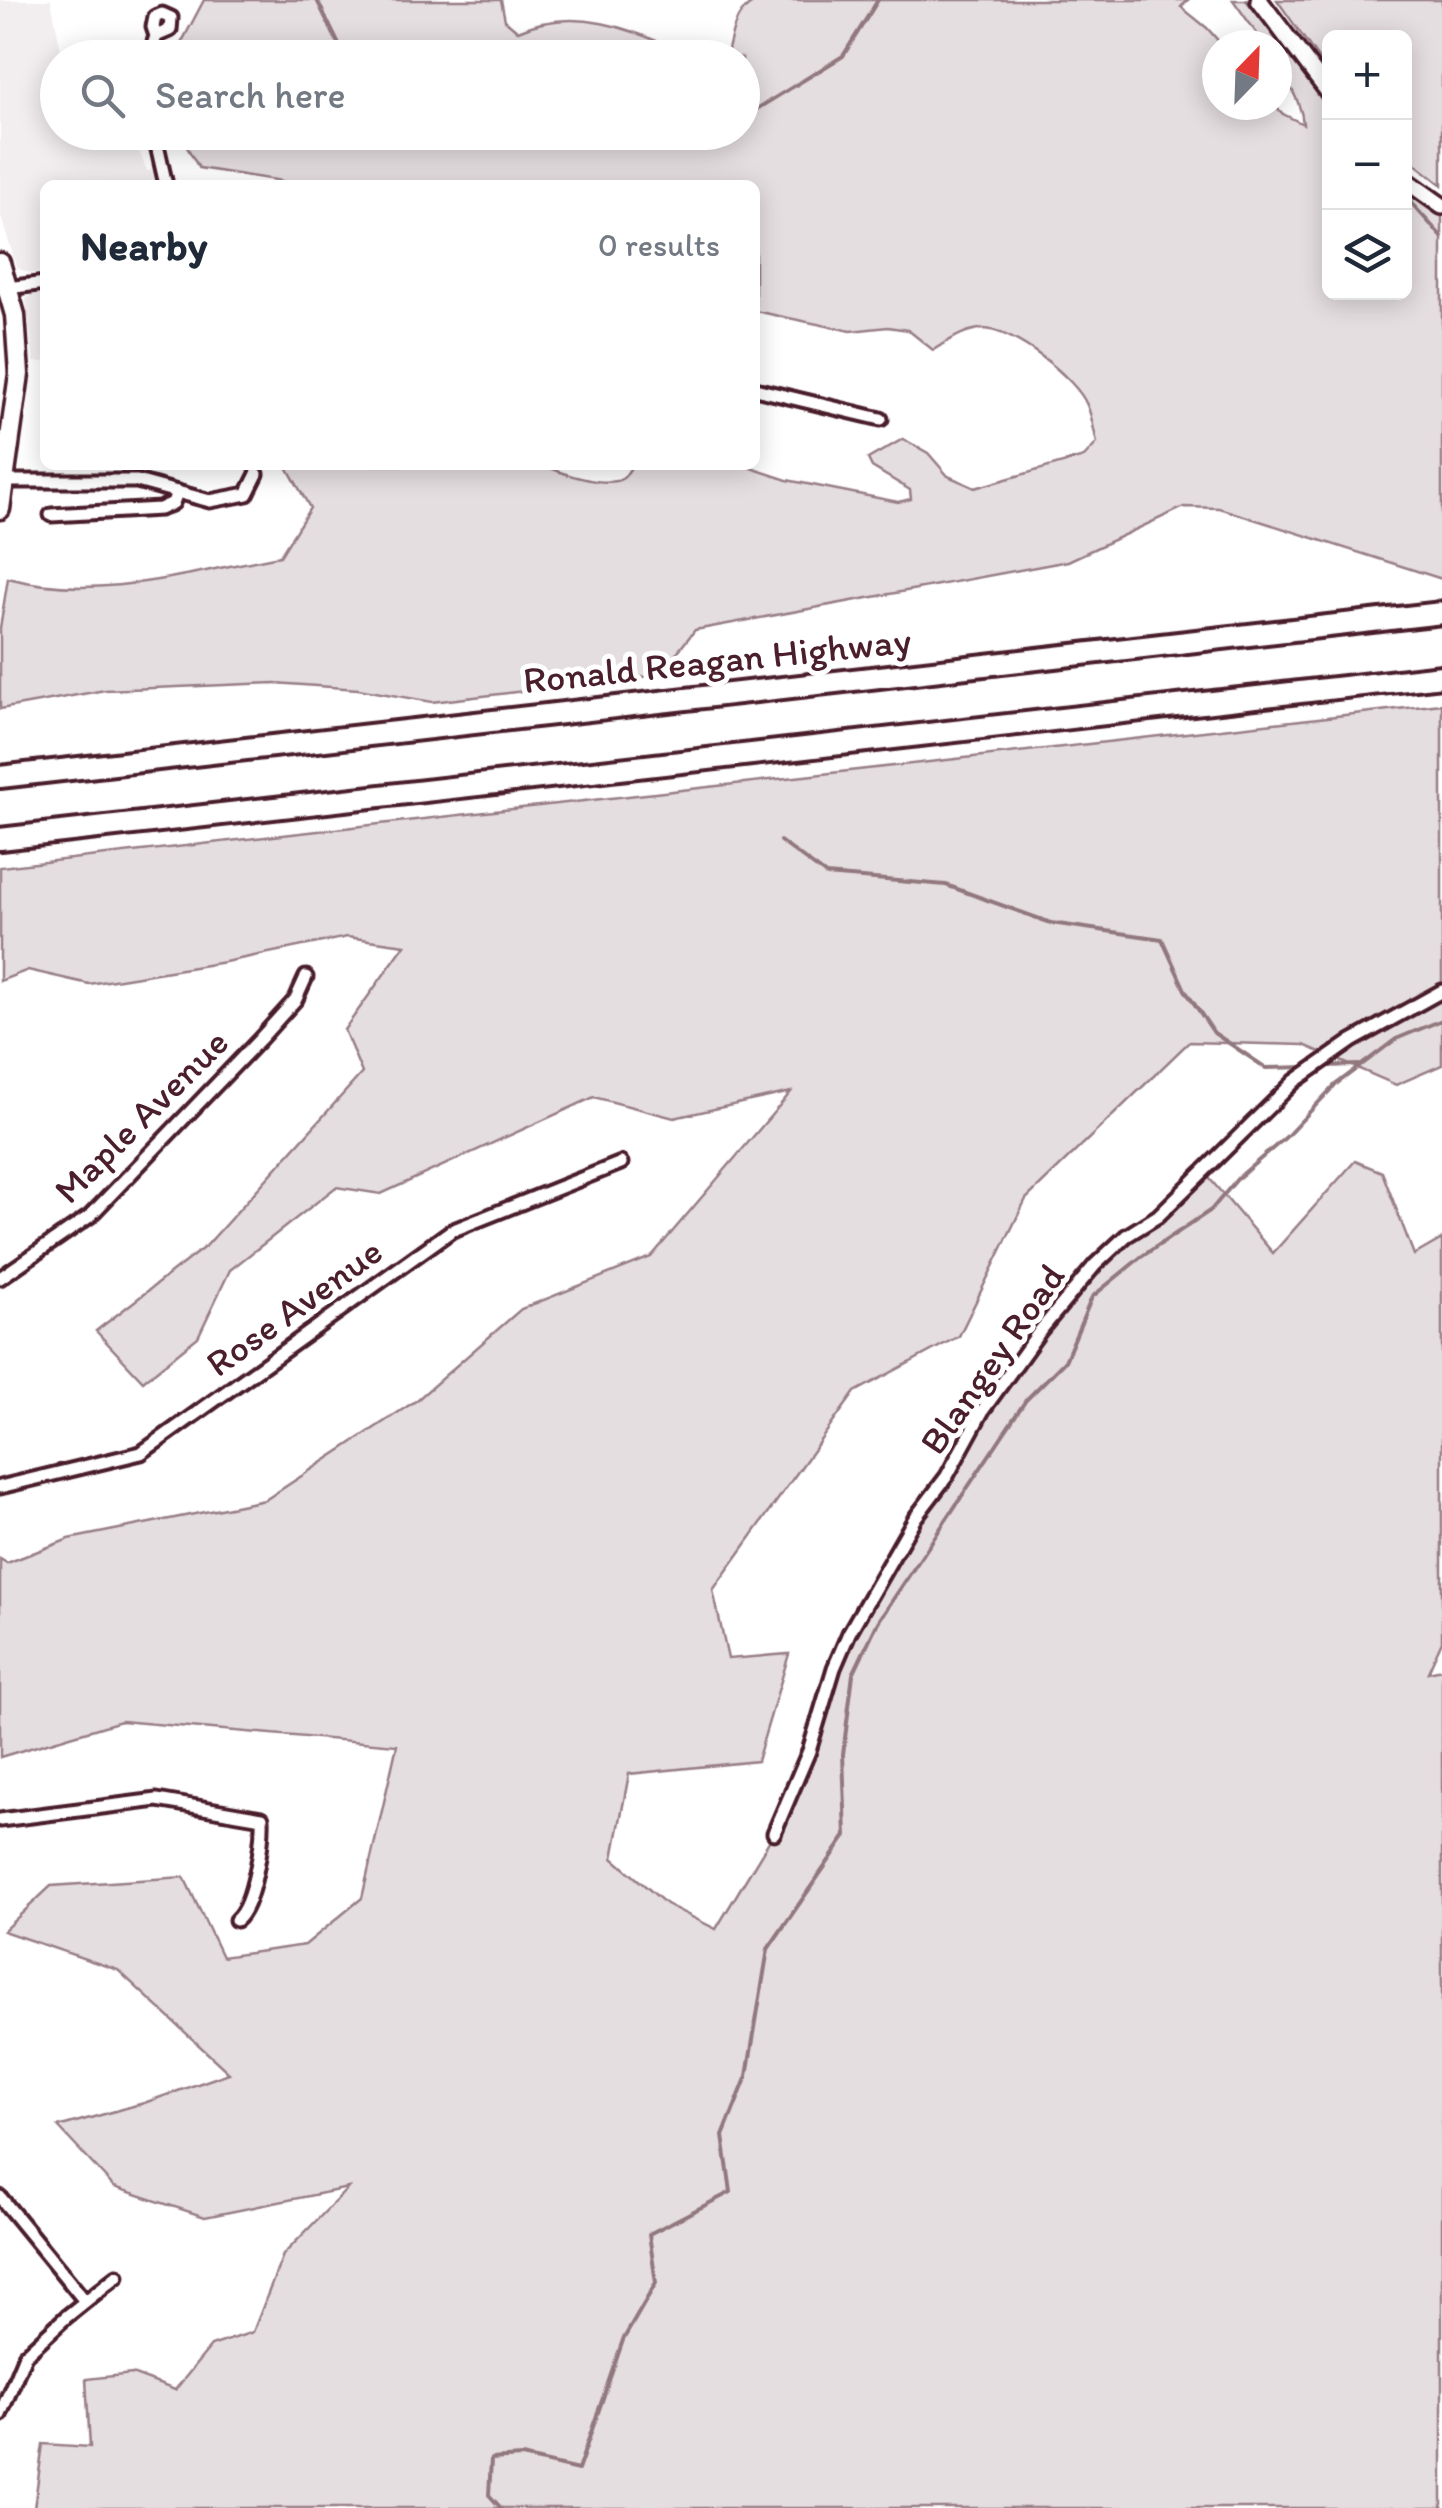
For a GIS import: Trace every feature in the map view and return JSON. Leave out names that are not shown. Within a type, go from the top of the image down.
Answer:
[{"type":"highway","name":"Ronald Reagan Highway","points":[[0,777],[1442,613]]},
{"type":"highway","points":[[0,839],[1442,676]]},
{"type":"main road","points":[[0,262],[15,316],[20,374],[0,509]]},
{"type":"street","points":[[1259,0],[1322,83]]},
{"type":"street","points":[[155,40],[156,36]]},
{"type":"street","points":[[158,150],[165,180]]},
{"type":"street","points":[[1412,185],[1442,206]]},
{"type":"street","points":[[8,288],[40,283]]},
{"type":"street","points":[[760,390],[881,419]]},
{"type":"street","points":[[5,481],[75,473],[146,484],[203,500],[228,499],[250,492],[258,474]]},
{"type":"street","points":[[146,484],[151,496],[148,508]]},
{"type":"street","points":[[51,515],[168,508],[177,492]]},
{"type":"street","name":"Maple Avenue","points":[[0,1278],[90,1216],[260,1039],[296,998],[306,977]]},
{"type":"street","name":"Blangey Road","points":[[774,1833],[809,1751],[849,1633],[983,1410],[1040,1331],[1095,1264],[1126,1236],[1158,1216],[1296,1081],[1352,1041],[1442,991]]},
{"type":"street","name":"Rose Avenue","points":[[0,1487],[141,1452],[452,1231],[621,1163]]},
{"type":"street","points":[[0,1820],[157,1800],[262,1818],[249,1899],[244,1913],[236,1920]]},
{"type":"street","points":[[0,2197],[85,2301]]},
{"type":"street","points":[[0,2415],[25,2355],[118,2276]]},
{"type":"shaded area","points":[[0,0],[51,0],[59,40],[40,40],[40,150],[139,150],[155,180],[40,180],[40,272],[17,268],[0,213]]},
{"type":"shaded area","points":[[204,0],[501,0],[505,20],[518,31],[541,23],[586,21],[608,24],[653,40],[183,40]]},
{"type":"shaded area","points":[[761,0],[1188,0],[1181,7],[1209,30],[1202,30],[1202,120],[1292,118],[1303,124],[1292,90],[1292,55],[1322,95],[1322,300],[1412,300],[1412,193],[1442,215],[1442,579],[1219,508],[1184,507],[1068,561],[695,630],[659,675],[432,702],[358,689],[275,683],[105,690],[0,709],[0,628],[8,578],[42,585],[110,586],[280,556],[310,508],[289,470],[557,470],[606,482],[623,478],[629,470],[757,470],[787,480],[898,502],[911,499],[910,490],[872,467],[868,459],[903,439],[928,453],[948,476],[975,488],[1084,457],[1097,443],[1081,394],[1057,369],[1010,337],[983,329],[969,331],[933,350],[908,330],[888,327],[851,331],[760,312],[760,180],[276,180],[199,168],[189,150],[760,150],[760,40],[730,40],[746,7]]},
{"type":"shaded area","points":[[1233,0],[1252,0],[1274,30],[1254,30]]},
{"type":"shaded area","points":[[1277,0],[1442,0],[1442,185],[1412,161],[1412,30],[1322,30],[1322,64]]},
{"type":"shaded area","points":[[40,293],[40,362],[34,362],[26,300],[31,294]]},
{"type":"shaded area","points":[[1442,704],[1442,1065],[1396,1085],[1304,1045],[1189,1042],[1026,1199],[959,1336],[855,1392],[713,1590],[728,1659],[789,1654],[757,1761],[629,1774],[613,1858],[666,1904],[716,1929],[774,1833],[834,1668],[983,1410],[1077,1285],[1204,1172],[1273,1253],[1355,1161],[1382,1172],[1414,1255],[1442,1239],[1442,1641],[1428,1672],[1442,1669],[1442,2508],[34,2508],[43,2444],[90,2447],[86,2379],[132,2374],[175,2390],[211,2346],[253,2332],[283,2255],[348,2188],[205,2217],[114,2187],[58,2127],[144,2103],[229,2073],[118,1970],[3,1931],[51,1886],[184,1877],[222,1957],[305,1945],[362,1898],[397,1745],[121,1721],[0,1757],[0,1559],[7,1563],[69,1539],[265,1500],[417,1400],[521,1309],[651,1257],[791,1092],[674,1118],[594,1097],[381,1194],[336,1187],[230,1270],[198,1337],[143,1381],[96,1331],[207,1245],[362,1073],[344,1030],[405,945],[347,937],[89,984],[28,970],[0,981],[0,867]]},
{"type":"waterway","points":[[317,0],[337,40]]},
{"type":"waterway","points":[[760,107],[843,56],[878,0]]},
{"type":"waterway","points":[[1247,0],[1322,97]]},
{"type":"waterway","points":[[1412,204],[1442,237]]},
{"type":"waterway","points":[[780,841],[826,875],[946,885],[1051,923],[1162,939],[1185,990],[1214,1033],[1266,1068],[1309,1067]]},
{"type":"waterway","points":[[501,2508],[489,2495],[491,2459],[522,2457],[578,2470],[623,2340],[656,2283],[649,2234],[731,2192],[723,2136],[747,2076],[768,1949],[846,1836],[843,1754],[853,1674],[878,1622],[1026,1400],[1065,1361],[1092,1297],[1141,1257],[1211,1210],[1238,1178],[1286,1137],[1335,1085],[1396,1039],[1442,1020]]},
{"type":"waterway","points":[[1324,1066],[1359,1065]]}]
